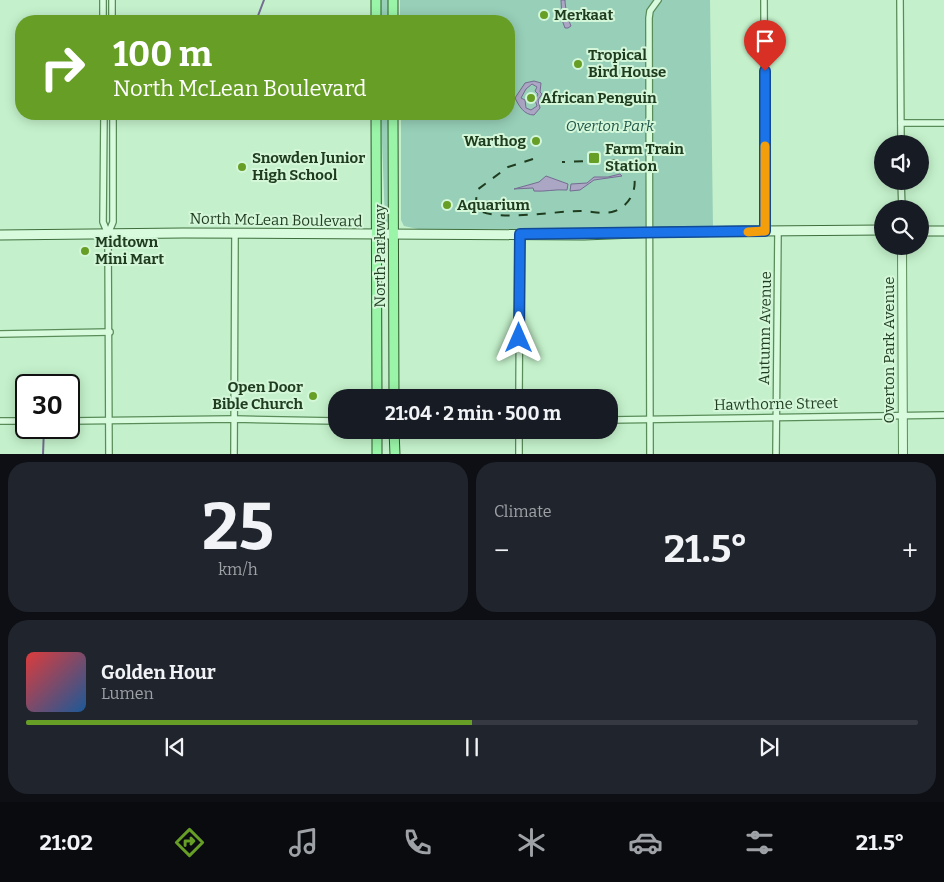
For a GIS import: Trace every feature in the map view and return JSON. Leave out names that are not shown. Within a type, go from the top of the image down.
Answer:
[{"type":"main road","points":[[376,0],[376,15]]},
{"type":"main road","points":[[393,0],[393,15]]},
{"type":"main road","name":"North Parkway","points":[[376,120],[377,389]]},
{"type":"main road","name":"North Parkway","points":[[393,120],[394,389]]},
{"type":"main road","name":"North McLean Boulevard","points":[[0,235],[376,235],[874,230]]},
{"type":"main road","points":[[929,230],[944,230]]},
{"type":"main road","points":[[377,439],[377,454]]},
{"type":"main road","points":[[394,439],[394,454]]},
{"type":"street","points":[[103,0],[103,15]]},
{"type":"street","points":[[112,0],[112,15]]},
{"type":"street","points":[[650,454],[650,11],[658,0]]},
{"type":"street","points":[[764,0],[765,231]]},
{"type":"street","points":[[900,0],[901,135]]},
{"type":"street","points":[[104,120],[103,222],[108,234],[110,332],[108,454]]},
{"type":"street","points":[[108,234],[114,222],[113,120]]},
{"type":"street","points":[[901,123],[944,123]]},
{"type":"street","name":"Autumn Avenue","points":[[776,454],[778,231]]},
{"type":"street","points":[[234,454],[235,234]]},
{"type":"street","points":[[519,389],[520,234]]},
{"type":"street","name":"Overton Park Avenue","points":[[902,255],[903,454]]},
{"type":"street","points":[[0,334],[110,332]]},
{"type":"street","name":"Hawthorne Street","points":[[618,420],[944,415]]},
{"type":"street","points":[[80,421],[234,419],[328,421]]},
{"type":"street","points":[[0,421],[15,421]]},
{"type":"street","points":[[519,439],[519,454]]},
{"type":"green space","points":[[381,0],[389,0],[389,15],[381,15]]},
{"type":"green space","name":"Overton Park","points":[[400,0],[710,0],[713,229],[418,229],[404,226],[401,220],[401,120],[515,120],[515,15],[400,15]]},
{"type":"green space","points":[[381,120],[390,120],[390,224],[385,221]]},
{"type":"shaded area","points":[[561,0],[565,0],[571,26],[568,28],[565,28],[562,20]]},
{"type":"shaded area","points":[[534,81],[541,83],[540,92],[542,94],[538,100],[540,108],[534,115],[525,112],[515,98],[525,83]],"holes":[[[532,84],[537,87],[535,91],[538,94],[535,100],[537,106],[531,110],[526,108],[525,100],[521,98],[526,89]]]},
{"type":"shaded area","points":[[620,174],[622,176],[594,180],[580,190],[570,191],[571,184],[587,183],[594,177],[608,177]]},
{"type":"shaded area","points":[[546,176],[568,184],[567,190],[534,191],[533,188],[514,189],[539,182]]},
{"type":"waterway","points":[[258,15],[264,0]]},
{"type":"waterway","points":[[43,454],[44,439]]},
{"type":"railway","points":[[533,159],[508,167],[477,190],[476,202],[480,211],[501,215],[580,211],[607,213],[623,206],[633,192],[635,184],[631,169],[616,160],[562,162]]},
{"type":"slow traffic","points":[[748,232],[765,231],[765,146]]},
{"type":"place","name":"Merkaat","points":[[544,15]]},
{"type":"place","name":"Tropical Bird House","points":[[578,64]]},
{"type":"place","name":"African Penguin","points":[[531,98]]},
{"type":"place","name":"Warthog","points":[[536,141]]},
{"type":"place","name":"Farm Train Station","points":[[594,158]]},
{"type":"place","name":"Snowden Junior High School","points":[[242,167]]},
{"type":"place","name":"Aquarium","points":[[447,205]]},
{"type":"place","name":"Midtown Mini Mart","points":[[85,251]]},
{"type":"place","name":"Open Door Bible Church","points":[[313,396]]},
{"type":"route","points":[[519,338],[520,234],[584,235],[765,231],[765,71]]}]
